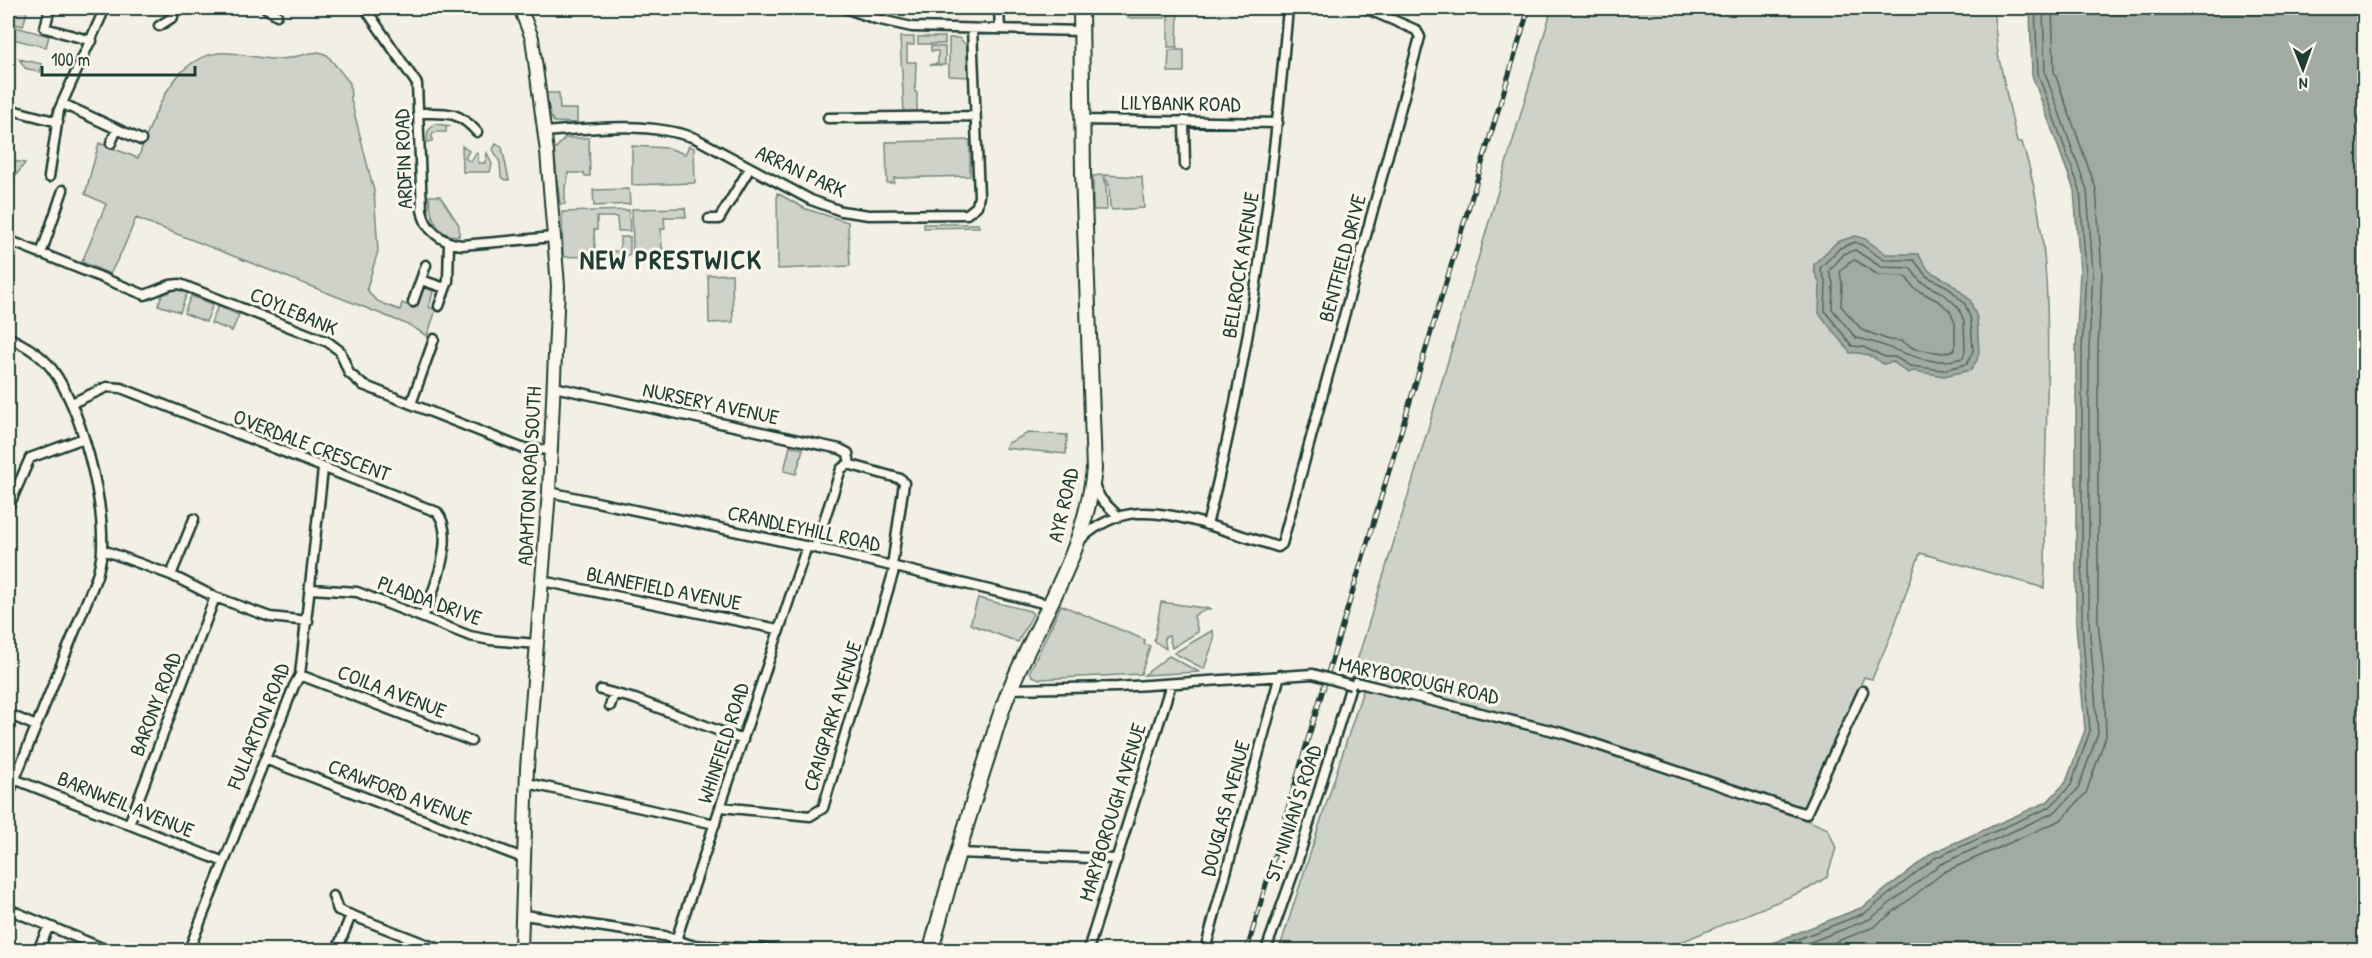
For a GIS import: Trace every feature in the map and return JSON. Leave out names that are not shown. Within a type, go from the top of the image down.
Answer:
[{"type":"main road","name":"AYR ROAD","points":[[931,951],[957,854],[1010,689],[1079,540],[1092,484],[1094,469],[1082,120],[1081,8]]},
{"type":"street","points":[[50,8],[45,28],[92,41]]},
{"type":"street","points":[[49,177],[63,104],[105,8]]},
{"type":"street","points":[[159,26],[173,17],[171,8]]},
{"type":"street","points":[[266,8],[277,15]]},
{"type":"street","name":"ARDFIN ROAD","points":[[365,8],[417,84],[423,218],[432,231],[449,243]]},
{"type":"street","name":"ADAMTON ROAD SOUTH","points":[[520,8],[532,38],[544,132],[558,286],[552,450],[527,783],[521,951]]},
{"type":"street","points":[[845,8],[897,24],[972,29],[1081,31]]},
{"type":"street","points":[[999,8],[1000,29]]},
{"type":"street","name":"BELLROCK AVENUE","points":[[1207,525],[1219,479],[1257,289],[1278,123],[1287,8]]},
{"type":"street","name":"BENTFIELD DRIVE","points":[[1207,525],[1278,547],[1282,544],[1420,38],[1416,30],[1365,8]]},
{"type":"street","name":"ARRAN PARK","points":[[544,132],[647,128],[675,131],[695,138],[825,207],[841,212],[869,215],[968,214],[976,206],[978,196],[972,29]]},
{"type":"street","points":[[63,104],[141,140]]},
{"type":"street","points":[[8,109],[58,122]]},
{"type":"street","points":[[419,113],[453,113],[465,119],[477,132]]},
{"type":"street","points":[[828,118],[974,116]]},
{"type":"street","name":"LILYBANK ROAD","points":[[1082,120],[1278,123]]},
{"type":"street","points":[[1184,121],[1185,165]]},
{"type":"street","points":[[111,143],[117,129]]},
{"type":"street","points":[[709,219],[720,219],[750,168]]},
{"type":"street","points":[[41,254],[63,190]]},
{"type":"street","points":[[439,306],[448,281],[449,243],[462,245],[554,237]]},
{"type":"street","name":"COYLEBANK","points":[[8,240],[145,295],[170,285],[180,284],[328,342],[340,351],[349,373],[357,382],[522,448],[552,450]]},
{"type":"street","points":[[413,302],[426,265]]},
{"type":"street","points":[[421,280],[445,288]]},
{"type":"street","points":[[8,338],[31,349],[51,367],[72,403],[93,470],[103,550],[97,576],[8,796]]},
{"type":"street","points":[[411,404],[434,339]]},
{"type":"street","name":"OVERDALE CRESCENT","points":[[72,403],[106,387],[121,388],[437,512],[444,525],[441,572],[423,617]]},
{"type":"street","name":"NURSERY AVENUE","points":[[554,387],[840,449],[848,453],[850,465]]},
{"type":"street","points":[[8,508],[30,458],[84,438]]},
{"type":"street","name":"WHINFIELD ROAD","points":[[675,951],[676,940],[778,629],[841,469],[845,465],[850,465]]},
{"type":"street","name":"CRAIGPARK AVENUE","points":[[721,807],[810,816],[823,808],[894,566],[904,483],[895,477],[850,465]]},
{"type":"street","name":"FULLARTON ROAD","points":[[189,951],[300,675],[308,621],[323,469]]},
{"type":"street","points":[[1092,484],[1101,499],[1118,516]]},
{"type":"street","name":"CRANDLEYHILL ROAD","points":[[549,492],[811,547],[1051,604]]},
{"type":"street","points":[[1079,540],[1096,526],[1118,516],[1156,512],[1207,525]]},
{"type":"street","points":[[171,575],[194,519]]},
{"type":"street","points":[[103,550],[171,575],[215,597],[270,617],[308,621]]},
{"type":"street","name":"BLANEFIELD AVENUE","points":[[542,581],[778,629]]},
{"type":"street","name":"PLADDA DRIVE","points":[[311,589],[357,592],[480,638],[537,644]]},
{"type":"street","name":"BARONY ROAD","points":[[129,824],[215,597]]},
{"type":"street","name":"MARYBOROUGH ROAD","points":[[1010,689],[1171,684],[1312,674],[1351,685],[1355,682],[1562,733],[1806,814],[1863,691]]},
{"type":"street","name":"COILA AVENUE","points":[[300,675],[471,741]]},
{"type":"street","name":"DOUGLAS AVENUE","points":[[1205,951],[1280,675]]},
{"type":"street","name":"MARYBOROUGH AVENUE","points":[[1088,951],[1171,684]]},
{"type":"street","name":"ST. NINIAN'S ROAD","points":[[1266,951],[1297,863],[1351,685]]},
{"type":"street","points":[[601,690],[635,699],[743,740]]},
{"type":"street","points":[[610,706],[614,694]]},
{"type":"street","points":[[8,714],[36,726]]},
{"type":"street","name":"CRAWFORD AVENUE","points":[[265,759],[523,858]]},
{"type":"street","name":"BARNWEIL AVENUE","points":[[14,779],[224,862]]},
{"type":"street","points":[[527,783],[715,824]]},
{"type":"street","points":[[957,854],[1117,859]]},
{"type":"street","points":[[333,896],[338,910],[441,951]]},
{"type":"street","points":[[8,909],[107,951]]},
{"type":"street","points":[[337,951],[351,915]]},
{"type":"street","points":[[524,915],[664,936],[691,945],[779,951]]},
{"type":"street","points":[[38,951],[48,926]]},
{"type":"shaded area","points":[[8,8],[28,8],[23,26],[8,22]]},
{"type":"shaded area","points":[[1128,8],[1165,8],[1165,18],[1128,18]]},
{"type":"shaded area","points":[[1168,8],[1178,9],[1177,47],[1168,47]]},
{"type":"shaded area","points":[[1552,8],[1993,8],[1998,54],[2017,142],[2022,142],[2033,184],[2041,226],[2045,268],[2048,354],[2044,588],[1920,553],[1893,630],[1872,679],[1864,677],[1804,819],[1828,829],[1836,848],[1827,877],[1808,889],[1662,950],[1279,950],[1363,690],[1366,678],[1353,674],[1412,483]]},
{"type":"shaded area","points":[[8,25],[49,36],[46,47],[8,38]]},
{"type":"shaded area","points":[[900,37],[914,37],[914,45],[907,45],[907,62],[916,62],[917,113],[904,113]]},
{"type":"shaded area","points":[[918,37],[945,37],[945,44],[918,44]]},
{"type":"shaded area","points":[[949,38],[959,38],[967,46],[968,77],[949,76]]},
{"type":"shaded area","points":[[931,46],[945,47],[945,65],[930,65],[938,63],[938,51],[931,51]]},
{"type":"shaded area","points":[[1169,50],[1184,50],[1184,72],[1168,72]]},
{"type":"shaded area","points":[[319,52],[327,55],[350,83],[351,100],[374,191],[378,251],[367,288],[376,300],[400,310],[402,303],[415,308],[420,290],[427,288],[433,292],[429,307],[436,310],[427,336],[411,326],[136,218],[110,274],[82,262],[106,204],[85,194],[99,143],[138,158],[157,109],[175,79],[201,58],[226,53],[283,59]]},
{"type":"shaded area","points":[[19,59],[42,64],[40,72],[25,68]]},
{"type":"shaded area","points":[[546,93],[559,93],[560,109],[577,109],[577,123],[554,122],[550,116]]},
{"type":"shaded area","points":[[435,124],[451,126],[446,127],[446,132],[435,132],[432,135],[432,141],[427,142],[428,131]]},
{"type":"shaded area","points":[[565,138],[589,138],[590,176],[585,176],[584,173],[568,173],[565,185],[565,204],[560,204],[554,150]]},
{"type":"shaded area","points":[[970,140],[970,176],[894,178],[894,183],[887,183],[886,142]]},
{"type":"shaded area","points":[[496,144],[502,147],[509,180],[501,177],[500,163],[493,149]]},
{"type":"shaded area","points":[[462,146],[469,151],[465,158],[471,162],[476,153],[478,163],[485,163],[487,153],[492,164],[490,172],[463,172]]},
{"type":"shaded area","points":[[632,146],[668,148],[685,154],[689,146],[694,148],[695,183],[632,185]]},
{"type":"shaded area","points":[[8,160],[25,163],[8,186]]},
{"type":"shaded area","points":[[1102,175],[1106,186],[1107,210],[1093,210],[1093,176]]},
{"type":"shaded area","points":[[1104,175],[1142,177],[1144,208],[1112,210],[1109,185]]},
{"type":"shaded area","points":[[629,189],[630,204],[594,206],[593,190]]},
{"type":"shaded area","points":[[777,193],[806,209],[848,222],[850,266],[778,269]]},
{"type":"shaded area","points":[[429,196],[440,196],[459,225],[459,236],[444,233],[435,224]]},
{"type":"shaded area","points":[[685,208],[686,217],[664,217],[665,229],[661,229],[662,249],[672,249],[672,253],[633,254],[632,209]]},
{"type":"shaded area","points":[[629,210],[630,231],[618,231],[617,217],[597,217],[597,230],[594,230],[595,252],[620,251],[620,237],[630,237],[630,255],[563,257],[562,212]]},
{"type":"shaded area","points":[[924,224],[978,224],[979,227],[924,228]]},
{"type":"shaded area","points":[[732,274],[733,322],[709,323],[708,275]]},
{"type":"shaded area","points":[[176,289],[187,293],[180,312],[158,305],[162,295]]},
{"type":"shaded area","points":[[191,296],[213,304],[206,322],[184,313]]},
{"type":"shaded area","points":[[218,306],[239,315],[232,331],[211,323]]},
{"type":"shaded area","points":[[1028,433],[1067,435],[1066,454],[1005,448],[1008,443]]},
{"type":"shaded area","points":[[790,446],[803,449],[796,474],[784,471]]},
{"type":"shaded area","points":[[978,598],[1030,611],[1033,614],[1018,642],[970,624]]},
{"type":"shaded area","points":[[1161,602],[1211,609],[1194,616],[1198,632],[1172,648],[1169,636],[1164,637],[1166,649],[1154,641]]},
{"type":"shaded area","points":[[1061,605],[1145,640],[1144,644],[1150,646],[1141,674],[1040,679],[1032,676],[1030,671]]},
{"type":"shaded area","points":[[1213,630],[1214,640],[1204,669],[1174,653]]},
{"type":"shaded area","points":[[1169,656],[1199,672],[1144,675]]},
{"type":"water","points":[[2030,8],[2364,8],[2364,950],[1754,950],[1863,907],[1932,853],[2047,802],[2066,782],[2085,730],[2076,624],[2076,348],[2080,272],[2074,190],[2032,75]]},
{"type":"water","points":[[1855,236],[1865,239],[1886,254],[1918,254],[1929,271],[1950,282],[1970,300],[1977,318],[1979,352],[1971,370],[1944,376],[1914,371],[1908,373],[1893,362],[1883,364],[1867,355],[1850,353],[1819,313],[1820,284],[1814,271],[1814,264],[1837,242]]},
{"type":"railway","points":[[1247,950],[1308,739],[1529,8]]},
{"type":"district","name":"NEW PRESTWICK","points":[[671,259]]}]
